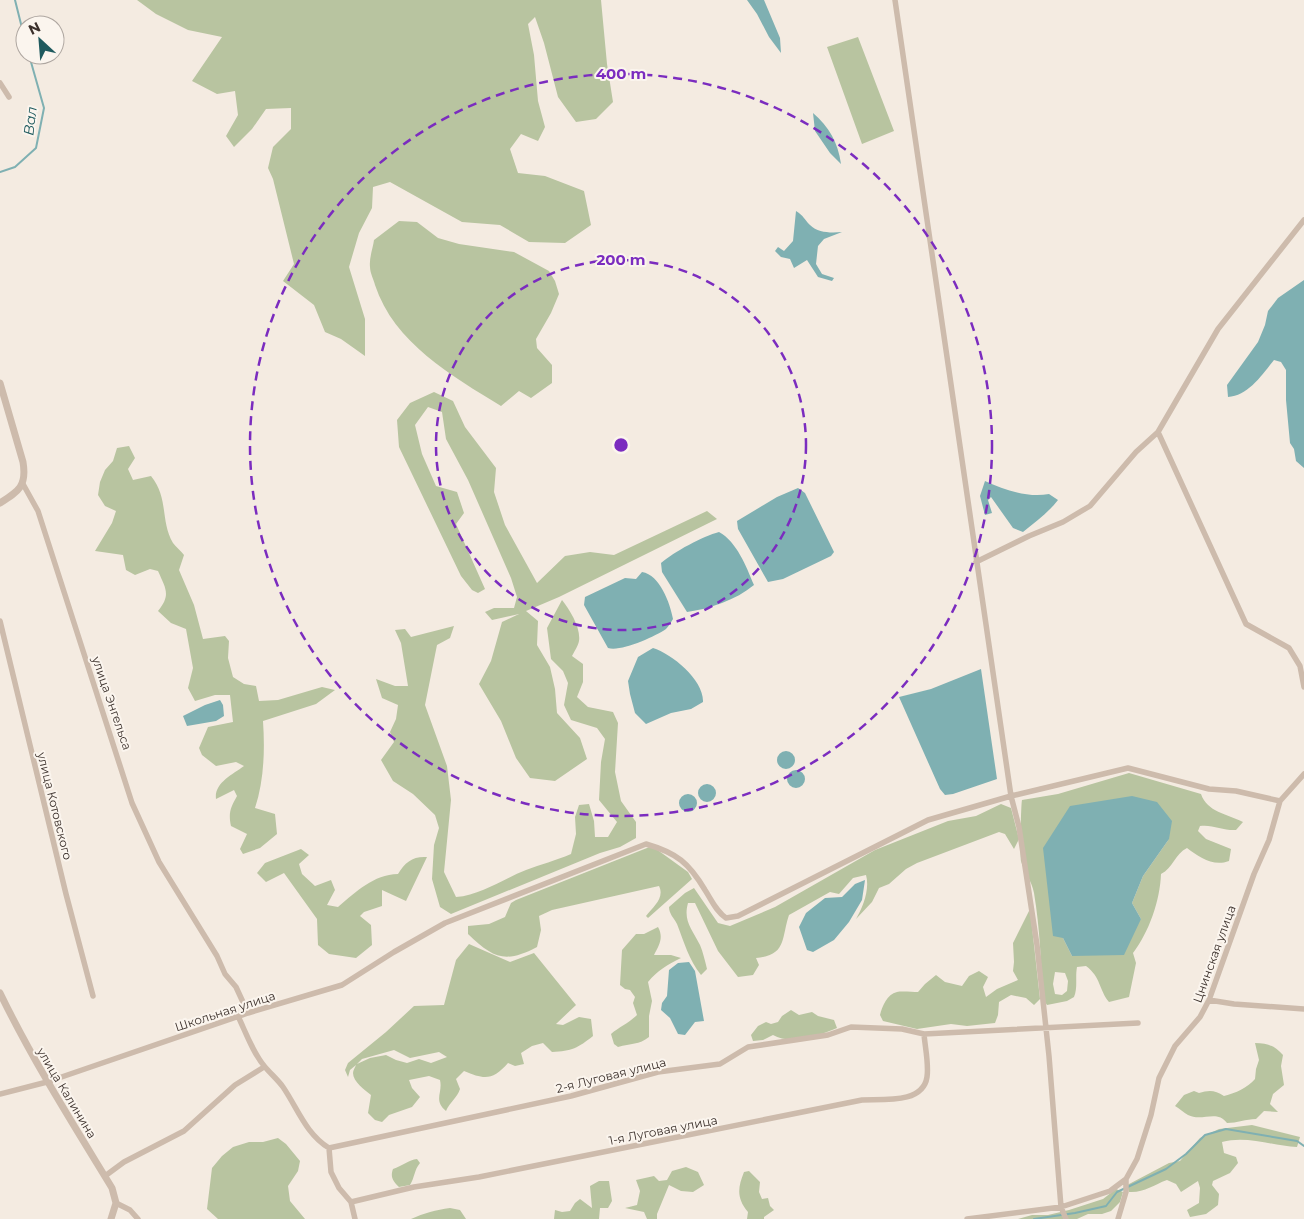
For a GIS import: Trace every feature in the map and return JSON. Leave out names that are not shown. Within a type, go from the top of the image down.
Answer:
[{"type":"street","points":[[895,0],[1011,796],[1019,827],[1037,946],[1049,1056],[1062,1210],[1066,1219]]},
{"type":"street","points":[[0,83],[9,97]]},
{"type":"street","points":[[976,562],[1063,522],[1090,506],[1136,452],[1158,432],[1218,329],[1304,220]]},
{"type":"street","points":[[0,383],[24,462],[25,474],[23,484],[16,493],[0,502]]},
{"type":"street","points":[[1158,432],[1246,624],[1289,648],[1300,666],[1304,687]]},
{"type":"street","name":"улица Энгельса","points":[[23,484],[38,511],[132,804],[159,862],[225,974],[236,987],[248,1013]]},
{"type":"street","name":"улица Котовского","points":[[0,620],[59,866],[93,996]]},
{"type":"street","name":"Школьная улица","points":[[0,1094],[47,1082],[238,1016],[342,985],[445,923],[646,844],[678,856],[689,866],[698,877],[718,912],[726,918],[762,904],[928,820],[1011,796],[1128,768],[1208,789],[1236,791],[1280,801]]},
{"type":"street","points":[[1280,801],[1304,774]]},
{"type":"street","name":"Цнинская улица","points":[[1118,1219],[1126,1192],[1126,1179],[1137,1160],[1151,1115],[1159,1078],[1175,1046],[1200,1017],[1209,1000],[1254,874],[1269,840],[1280,801]]},
{"type":"street","name":"улица Калинина","points":[[0,993],[47,1082],[112,1188],[116,1203]]},
{"type":"street","points":[[1209,1000],[1234,1004],[1304,1009]]},
{"type":"street","points":[[238,1016],[250,1044],[264,1066],[282,1086],[317,1141],[329,1148],[331,1172],[339,1188],[351,1202],[355,1219]]},
{"type":"street","name":"2-я Луговая улица","points":[[329,1148],[572,1096],[658,1072],[720,1064],[748,1047],[828,1035],[851,1027],[902,1029],[924,1034],[1138,1023]]},
{"type":"street","name":"1-я Луговая улица","points":[[351,1202],[414,1187],[479,1177],[862,1100],[911,1097],[923,1090],[927,1077],[924,1034]]},
{"type":"street","points":[[105,1176],[124,1162],[184,1131],[234,1085],[256,1073],[264,1066]]},
{"type":"street","points":[[967,1219],[1062,1210],[1110,1191],[1126,1179]]},
{"type":"street","points":[[111,1219],[116,1203],[130,1210],[138,1219]]},
{"type":"green space","points":[[137,0],[601,0],[607,64],[613,102],[596,119],[576,122],[558,97],[535,17],[528,24],[534,55],[538,101],[545,127],[538,141],[521,134],[510,149],[518,173],[545,176],[584,191],[591,225],[565,243],[529,242],[500,225],[462,222],[390,182],[373,187],[372,208],[359,233],[349,267],[365,319],[365,356],[341,339],[325,332],[314,305],[283,281],[294,264],[273,179],[268,168],[273,147],[291,129],[291,108],[266,109],[252,129],[234,147],[226,136],[238,115],[235,91],[217,94],[192,81],[222,37],[188,30],[156,14]]},
{"type":"green space","points":[[858,37],[894,131],[862,144],[827,47]]},
{"type":"green space","points":[[399,221],[417,222],[438,238],[459,244],[514,252],[549,271],[555,281],[559,294],[551,313],[536,339],[537,348],[552,365],[552,383],[531,398],[519,391],[501,406],[463,383],[410,341],[384,306],[370,269],[374,240]]},
{"type":"green space","points":[[434,392],[453,401],[465,427],[496,468],[494,492],[505,525],[537,583],[565,556],[590,552],[614,555],[707,511],[717,519],[559,597],[526,611],[538,621],[537,645],[550,667],[555,689],[557,713],[580,738],[587,759],[555,781],[530,778],[516,758],[501,721],[479,684],[491,661],[502,622],[519,614],[492,620],[485,612],[494,608],[514,608],[517,597],[511,578],[468,480],[446,439],[442,412],[428,407],[415,425],[422,454],[436,486],[457,492],[464,513],[456,524],[485,589],[478,593],[472,590],[461,576],[399,447],[397,420],[410,403]]},
{"type":"green space","points":[[129,446],[135,458],[128,469],[133,480],[151,476],[157,484],[169,535],[173,543],[184,555],[179,570],[194,605],[203,639],[225,636],[229,641],[228,658],[233,677],[244,684],[256,686],[259,701],[278,700],[322,687],[335,690],[316,704],[263,721],[263,765],[255,808],[275,814],[277,834],[260,848],[243,854],[240,849],[247,834],[231,826],[230,821],[231,810],[237,796],[234,790],[216,799],[216,793],[229,776],[244,766],[236,762],[216,766],[202,755],[199,748],[208,727],[233,722],[230,695],[215,695],[195,701],[188,688],[193,668],[186,629],[171,623],[158,611],[165,601],[166,592],[158,571],[150,569],[135,575],[126,570],[123,555],[95,551],[112,523],[116,511],[105,506],[98,495],[100,482],[105,470],[113,461],[117,448]]},
{"type":"green space","points":[[562,600],[574,619],[579,636],[572,656],[583,664],[583,682],[577,697],[588,707],[613,712],[618,723],[615,772],[621,801],[636,822],[636,838],[620,847],[600,853],[451,914],[440,907],[432,879],[434,845],[439,828],[435,815],[413,794],[393,781],[381,760],[394,742],[390,732],[396,719],[398,705],[382,698],[376,679],[395,686],[408,686],[401,643],[395,630],[405,629],[411,637],[454,626],[450,638],[437,645],[425,705],[447,766],[451,800],[444,872],[456,897],[483,890],[526,870],[571,854],[576,834],[575,817],[579,805],[589,804],[594,821],[595,837],[608,837],[617,822],[599,800],[601,762],[605,739],[597,728],[571,720],[564,705],[568,683],[563,671],[551,659],[547,628]]},
{"type":"green space","points":[[1129,773],[1201,794],[1213,809],[1243,822],[1236,830],[1200,826],[1198,831],[1206,839],[1231,849],[1229,861],[1223,863],[1212,862],[1201,858],[1187,848],[1161,874],[1153,916],[1144,936],[1133,953],[1136,963],[1129,997],[1109,1002],[1095,975],[1086,966],[1077,967],[1074,997],[1067,1001],[1047,1005],[1043,999],[1039,933],[1034,893],[1032,884],[1021,861],[1022,800],[1058,794]],"holes":[[[1169,839],[1143,876],[1132,903],[1141,919],[1072,956],[1063,938]],[[1055,972],[1065,973],[1068,981],[1067,991],[1062,995],[1055,994],[1053,984]]]},
{"type":"green space","points":[[1001,804],[1011,808],[1019,839],[1014,849],[1005,834],[999,832],[917,863],[906,869],[889,884],[879,888],[872,902],[856,919],[865,898],[867,880],[866,875],[853,878],[839,894],[830,892],[789,915],[778,949],[766,956],[756,958],[759,965],[753,975],[738,977],[718,951],[695,903],[688,903],[687,920],[701,948],[707,969],[701,975],[690,957],[677,924],[670,912],[669,907],[694,888],[718,923],[730,926],[775,907],[875,850],[948,821],[976,816]]},
{"type":"green space","points":[[652,846],[688,872],[692,879],[648,918],[646,916],[659,898],[659,886],[552,910],[539,916],[541,930],[537,947],[516,956],[500,956],[492,953],[468,934],[468,926],[489,924],[505,917],[511,903],[516,900]]},
{"type":"green space","points":[[301,849],[309,855],[299,864],[302,874],[315,886],[331,880],[335,890],[327,905],[338,907],[373,881],[381,877],[398,874],[410,861],[427,857],[406,901],[382,890],[382,906],[364,912],[360,916],[371,925],[372,945],[356,958],[329,954],[318,945],[317,919],[284,873],[266,882],[257,873],[265,863]]},
{"type":"green space","points":[[1030,909],[1040,999],[1034,1005],[1026,998],[1011,995],[999,1002],[995,1023],[967,1026],[951,1024],[917,1029],[883,1021],[880,1015],[890,995],[899,992],[918,992],[936,975],[945,982],[962,986],[969,976],[979,971],[988,977],[983,987],[986,997],[997,989],[1018,980],[1013,971],[1013,943]]},
{"type":"green space","points":[[658,927],[661,938],[654,955],[671,955],[681,958],[663,968],[648,982],[652,1001],[649,1016],[649,1037],[638,1043],[618,1047],[614,1044],[611,1034],[637,1015],[633,1003],[635,997],[630,990],[620,985],[622,950],[636,934],[644,934]]},
{"type":"green space","points":[[469,944],[510,962],[534,953],[576,1005],[556,1024],[563,1025],[579,1017],[591,1019],[593,1036],[579,1046],[565,1051],[552,1052],[543,1043],[532,1046],[521,1053],[524,1064],[515,1066],[508,1063],[498,1073],[488,1077],[464,1071],[456,1079],[460,1089],[446,1111],[439,1100],[440,1080],[429,1076],[409,1080],[412,1088],[420,1097],[412,1107],[389,1115],[382,1122],[375,1120],[368,1113],[371,1095],[355,1080],[353,1073],[356,1065],[350,1070],[348,1077],[345,1070],[348,1063],[414,1006],[444,1005],[456,960]],"holes":[[[394,1050],[410,1058],[439,1052],[447,1057],[431,1063],[419,1059],[407,1063],[386,1055],[370,1058],[357,1064],[362,1059]]]},
{"type":"green space","points":[[791,1010],[799,1015],[812,1012],[818,1016],[834,1020],[837,1028],[805,1038],[788,1039],[773,1035],[763,1040],[753,1041],[751,1035],[758,1026],[766,1022],[771,1024],[778,1022],[782,1016]]},
{"type":"green space","points":[[1255,1043],[1271,1046],[1283,1055],[1281,1066],[1284,1085],[1273,1094],[1270,1104],[1278,1112],[1264,1111],[1256,1119],[1227,1123],[1223,1119],[1214,1116],[1193,1117],[1175,1106],[1184,1095],[1194,1091],[1199,1093],[1212,1091],[1224,1096],[1237,1092],[1248,1085],[1255,1079],[1259,1060]]},
{"type":"green space","points":[[1252,1125],[1300,1137],[1297,1147],[1250,1140],[1222,1142],[1224,1153],[1236,1157],[1238,1163],[1230,1173],[1213,1181],[1212,1185],[1219,1194],[1218,1205],[1206,1214],[1190,1217],[1187,1210],[1199,1203],[1200,1188],[1198,1181],[1181,1192],[1176,1184],[1167,1180],[1144,1190],[1129,1192],[1127,1185],[1169,1163],[1180,1161],[1200,1138],[1219,1129]]},
{"type":"green space","points":[[278,1138],[286,1144],[300,1161],[298,1171],[288,1186],[290,1201],[305,1219],[218,1219],[207,1209],[212,1168],[233,1147],[249,1142],[263,1142]]},
{"type":"green space","points":[[417,1159],[420,1163],[410,1185],[399,1187],[393,1179],[393,1169]]},
{"type":"green space","points":[[686,1167],[698,1172],[704,1185],[693,1192],[681,1191],[669,1185],[657,1214],[657,1219],[647,1219],[644,1212],[625,1208],[637,1205],[640,1191],[636,1180],[654,1176],[659,1181],[667,1180],[672,1171]]},
{"type":"green space","points":[[749,1171],[760,1182],[759,1192],[762,1199],[768,1198],[770,1206],[774,1210],[764,1219],[747,1219],[748,1212],[741,1202],[739,1188],[744,1172]]},
{"type":"green space","points":[[599,1181],[609,1181],[612,1201],[608,1208],[600,1208],[599,1219],[554,1219],[555,1210],[562,1212],[570,1211],[580,1199],[592,1208],[590,1186]]},
{"type":"green space","points":[[1116,1189],[1123,1192],[1120,1202],[1111,1211],[1102,1214],[1088,1214],[1077,1219],[1018,1219],[1032,1215],[1048,1215],[1069,1210],[1103,1199]]},
{"type":"green space","points":[[450,1208],[460,1210],[466,1219],[411,1219],[430,1212]]},
{"type":"water","points":[[747,0],[764,0],[780,38],[781,53],[769,37]]},
{"type":"water","points":[[813,113],[832,135],[838,149],[841,164],[830,153],[815,131]]},
{"type":"water","points":[[796,211],[817,230],[842,232],[824,239],[818,246],[816,264],[822,274],[834,278],[832,281],[818,277],[807,260],[794,268],[790,259],[781,257],[775,251],[778,247],[784,251],[793,241]]},
{"type":"water","points":[[1304,280],[1304,468],[1296,461],[1294,449],[1290,443],[1286,400],[1286,370],[1281,362],[1274,360],[1254,384],[1235,396],[1228,397],[1227,385],[1258,342],[1268,311],[1278,298]]},
{"type":"water","points":[[985,481],[1017,492],[1033,495],[1049,494],[1058,500],[1023,532],[1013,528],[991,497],[988,500],[992,513],[985,515],[980,496]]},
{"type":"water","points":[[798,488],[805,493],[834,552],[831,556],[783,579],[768,582],[738,529],[737,521],[777,497]]},
{"type":"water","points":[[719,532],[736,548],[754,585],[722,603],[687,612],[662,572],[661,563],[689,545]]},
{"type":"water","points":[[642,572],[654,578],[659,584],[667,598],[673,619],[666,629],[646,640],[621,648],[608,648],[584,605],[585,597],[625,578],[636,579]]},
{"type":"water","points":[[653,648],[669,656],[686,669],[698,685],[703,702],[691,709],[671,713],[646,724],[635,713],[628,681],[638,657]]},
{"type":"water","points":[[981,669],[997,779],[945,795],[940,789],[899,697],[931,689]]},
{"type":"water","points":[[220,700],[223,705],[224,716],[216,721],[187,726],[183,716]]},
{"type":"water","points":[[782,751],[790,751],[795,756],[793,767],[782,769],[777,764],[777,756]]},
{"type":"water","points":[[792,770],[800,770],[805,775],[803,786],[792,788],[787,783],[787,775]]},
{"type":"water","points":[[703,784],[711,784],[716,789],[714,800],[703,802],[698,797],[698,789]]},
{"type":"water","points":[[688,794],[694,797],[697,803],[694,809],[688,812],[682,809],[679,803],[682,797]]},
{"type":"water","points":[[1132,796],[1157,802],[1172,821],[1169,839],[1143,876],[1132,903],[1141,919],[1124,955],[1072,956],[1063,938],[1053,936],[1043,848],[1070,806]]},
{"type":"water","points":[[865,880],[862,900],[849,922],[834,940],[813,952],[807,950],[799,927],[806,913],[825,898],[842,897],[855,884]]},
{"type":"water","points":[[689,962],[695,971],[704,1021],[695,1022],[685,1035],[678,1034],[670,1018],[661,1010],[662,1003],[667,996],[669,970],[678,963]]},
{"type":"waterway","name":"Вал","points":[[15,0],[19,15]]},
{"type":"waterway","name":"Вал","points":[[0,172],[15,167],[36,148],[44,108],[32,65]]},
{"type":"waterway","points":[[1034,1219],[1106,1206],[1117,1192],[1166,1169],[1186,1154],[1205,1135],[1226,1129],[1297,1141],[1304,1146]]}]
